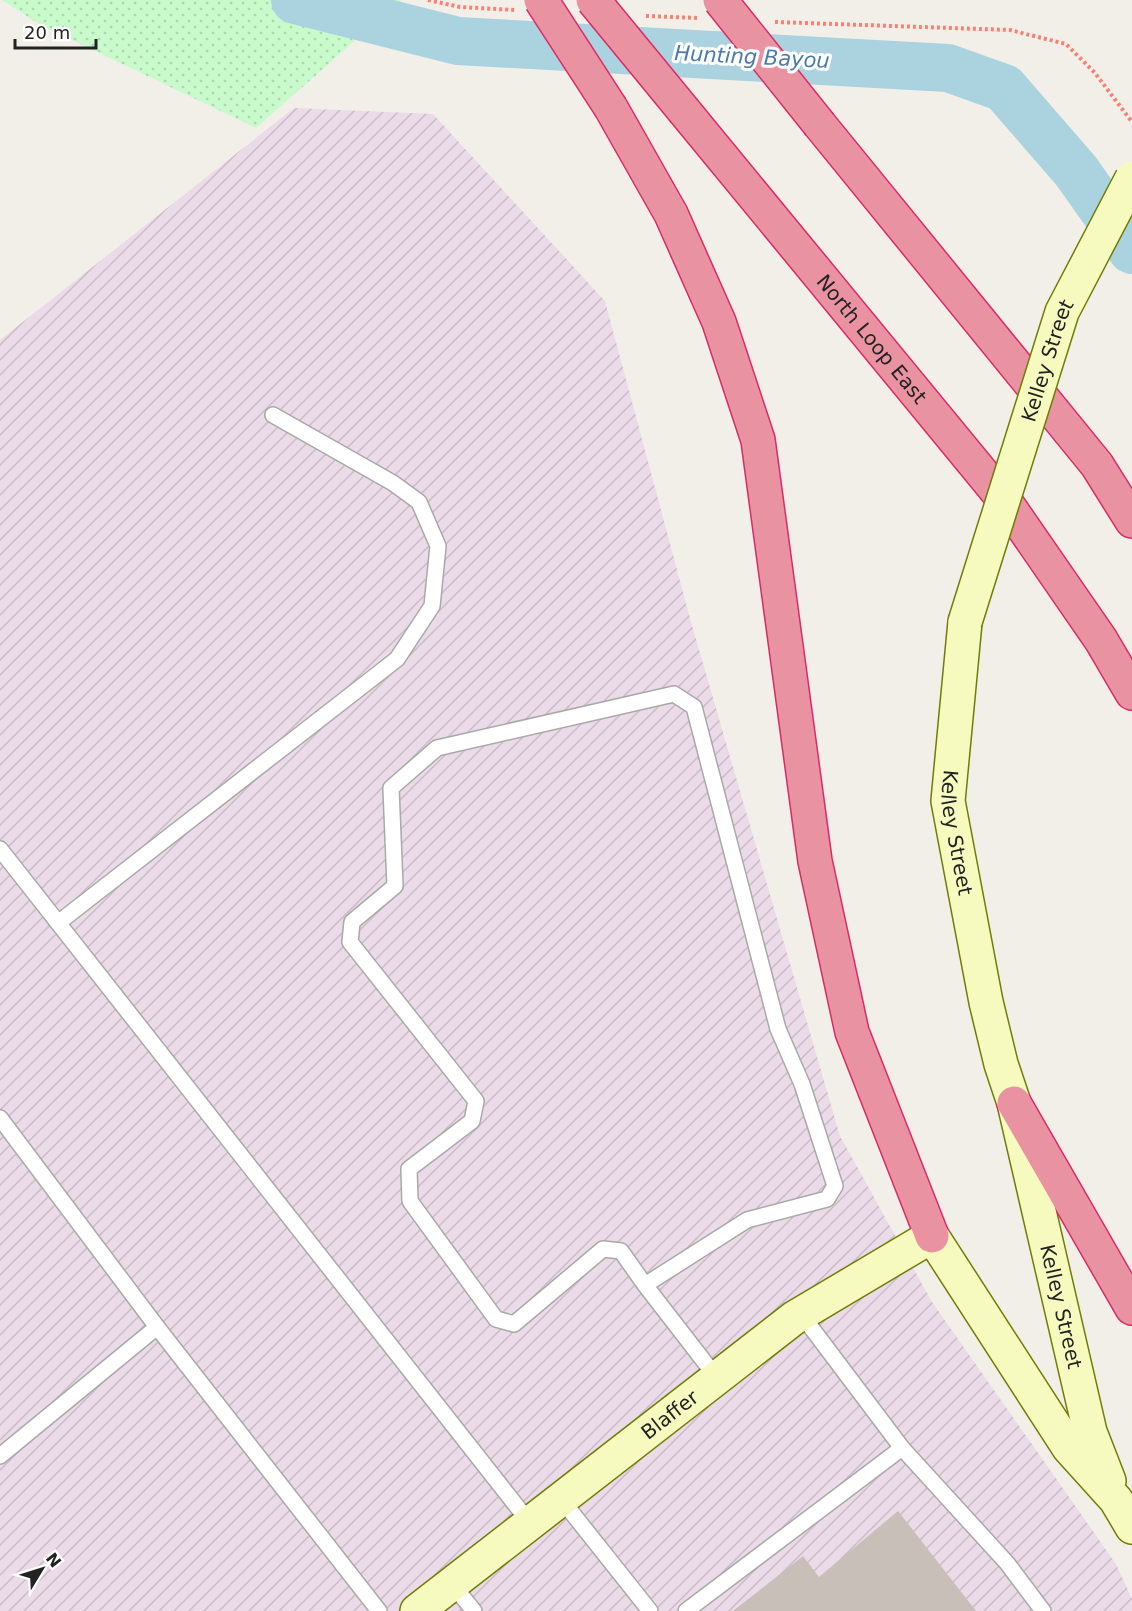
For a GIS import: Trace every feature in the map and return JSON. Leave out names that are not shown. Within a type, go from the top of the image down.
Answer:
[{"type":"highway","name":"North Loop East","points":[[593,0],[1005,501],[1101,640],[1132,693]]},
{"type":"highway","points":[[530,5],[610,108],[670,214],[719,322],[758,440],[815,861],[852,1032],[933,1236]]},
{"type":"highway","points":[[713,9],[820,125],[1097,465],[1132,503]]},
{"type":"highway","points":[[1097,465],[1132,521]]},
{"type":"highway","points":[[1014,1103],[1132,1308]]},
{"type":"main road","name":"Kelley Street","points":[[1116,1500],[1090,1432],[1014,1103],[1001,1064],[986,1002],[948,801],[965,622],[1062,312],[1132,178]]},
{"type":"main road","name":"Blaffer","points":[[417,1611],[801,1314],[933,1236]]},
{"type":"main road","points":[[933,1236],[1069,1448],[1116,1500],[1132,1527]]},
{"type":"lane","points":[[58,923],[397,659],[432,606],[438,546],[419,502],[393,483],[273,415]]},
{"type":"lane","points":[[645,1285],[747,1220],[827,1199],[836,1185],[802,1084],[778,1029],[694,707],[674,694],[437,748],[391,788],[395,886],[352,922],[350,942],[476,1101],[472,1121],[409,1169],[410,1201],[496,1319],[514,1324],[603,1249],[621,1251],[645,1285],[717,1378]]},
{"type":"lane","points":[[0,849],[530,1523]]},
{"type":"lane","points":[[0,1118],[157,1328],[379,1611]]},
{"type":"lane","points":[[801,1314],[902,1448],[1007,1563],[1043,1611]]},
{"type":"lane","points":[[0,1456],[157,1328]]},
{"type":"lane","points":[[686,1611],[902,1448]]},
{"type":"lane","points":[[561,1499],[650,1611]]},
{"type":"lane","points":[[452,1584],[474,1611]]},
{"type":"path","points":[[428,0],[460,7],[530,5]]},
{"type":"path","points":[[635,15],[713,9]]},
{"type":"path","points":[[764,21],[1010,30],[1066,44],[1095,73],[1132,122]]},
{"type":"shaded area","points":[[294,108],[433,114],[605,301],[691,622],[840,1136],[932,1302],[1116,1564],[1132,1599],[1132,1611],[0,1611],[0,340]]},
{"type":"green space","points":[[2,0],[401,0],[256,128],[39,24]]},
{"type":"building","points":[[898,1511],[976,1611],[733,1611],[803,1556],[819,1577]]},
{"type":"waterway","name":"Hunting Bayou","points":[[295,0],[458,41],[948,68],[1004,88],[1076,171],[1132,250]]}]
